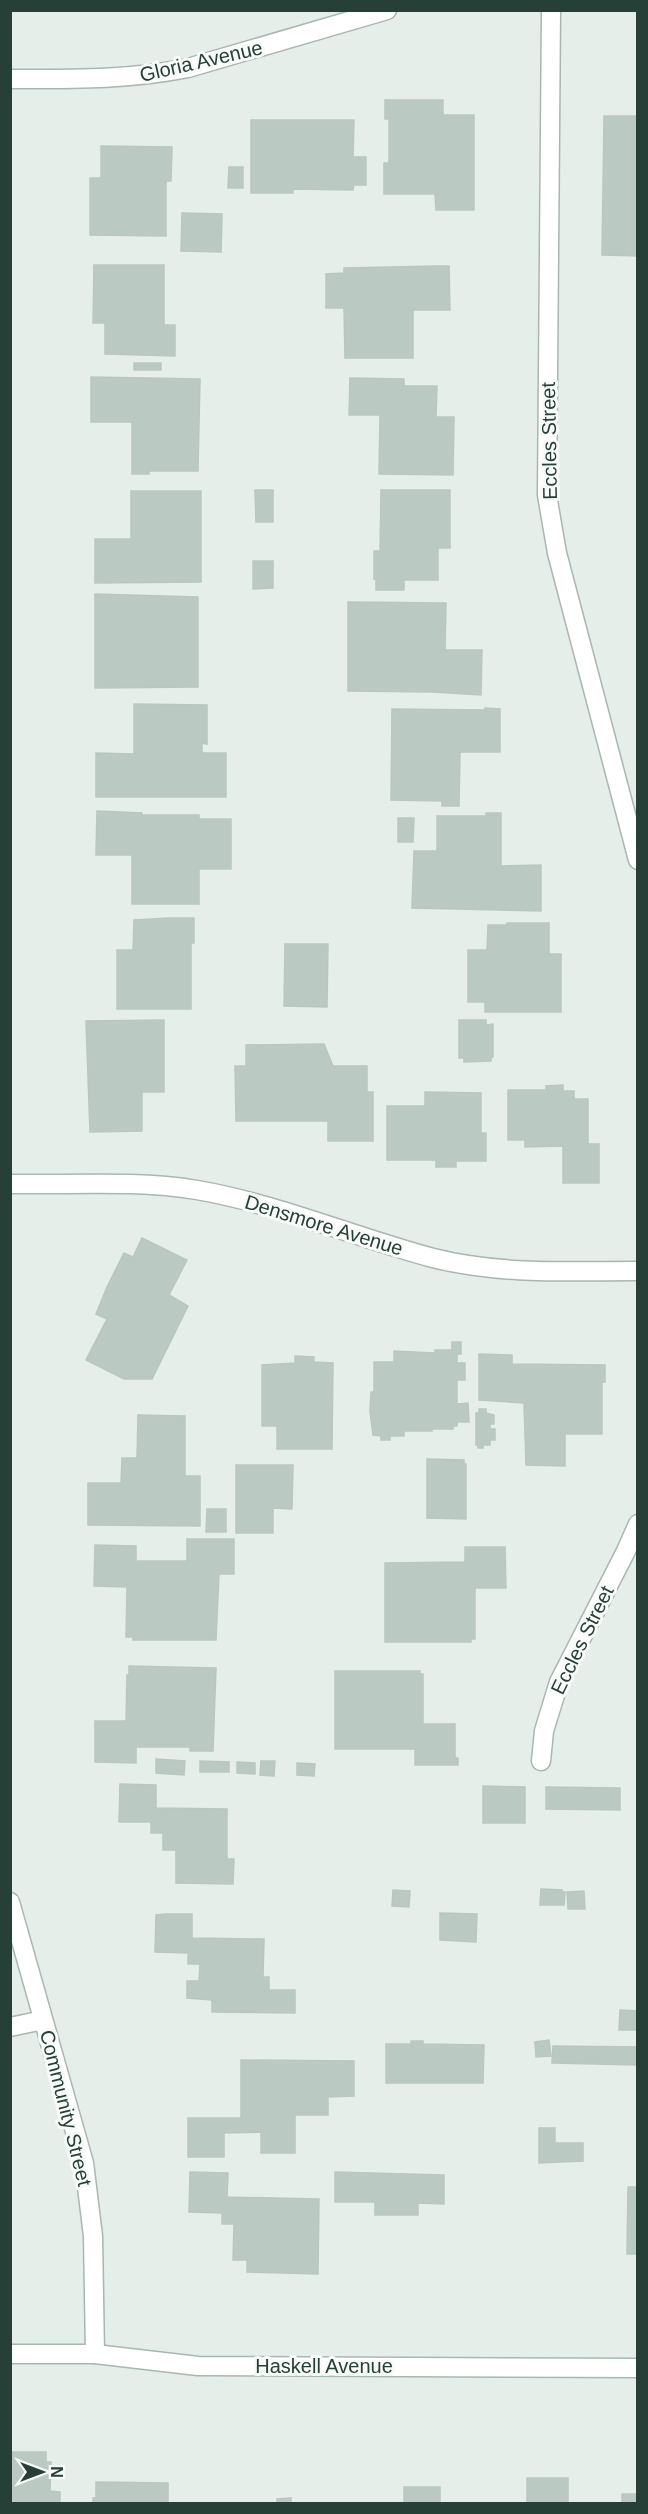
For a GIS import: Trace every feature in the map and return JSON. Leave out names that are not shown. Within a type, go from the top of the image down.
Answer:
[{"type":"street","name":"Gloria Avenue","points":[[10,79],[125,78],[155,75],[188,68],[387,10]]},
{"type":"street","name":"Eccles Street","points":[[551,10],[548,495],[557,553],[638,860]]},
{"type":"street","name":"Densmore Avenue","points":[[10,1184],[151,1185],[194,1190],[229,1196],[434,1258],[467,1264],[543,1271],[638,1271]]},
{"type":"street","name":"Eccles Street","points":[[541,1761],[544,1731],[559,1682],[638,1524]]},
{"type":"street","name":"Community Street","points":[[10,1902],[84,2163],[93,2236],[95,2354]]},
{"type":"street","points":[[10,2027],[43,2020]]},
{"type":"street","name":"Haskell Avenue","points":[[10,2354],[95,2354],[198,2366],[638,2368]]},
{"type":"building","points":[[385,100],[443,100],[443,115],[474,115],[474,210],[436,210],[435,194],[384,194],[384,163],[389,163],[389,119],[385,119]]},
{"type":"building","points":[[604,116],[638,116],[638,256],[602,255]]},
{"type":"building","points":[[251,120],[354,120],[353,157],[366,157],[366,185],[354,185],[353,190],[293,189],[293,193],[251,193]]},
{"type":"building","points":[[101,146],[172,147],[171,181],[166,181],[166,236],[90,235],[90,178],[101,178]]},
{"type":"building","points":[[229,167],[243,167],[243,188],[228,188]]},
{"type":"building","points":[[182,213],[222,214],[221,252],[181,251]]},
{"type":"building","points":[[94,265],[164,265],[164,325],[175,325],[175,356],[105,354],[105,323],[93,323]]},
{"type":"building","points":[[449,266],[450,310],[413,310],[413,358],[345,358],[344,308],[326,308],[326,274],[344,273],[344,268]]},
{"type":"building","points":[[134,363],[161,363],[161,370],[134,370]]},
{"type":"building","points":[[91,377],[200,379],[198,471],[149,471],[149,474],[132,474],[132,422],[91,422]]},
{"type":"building","points":[[350,378],[404,379],[404,386],[437,386],[436,417],[454,417],[453,475],[379,474],[380,415],[349,415]]},
{"type":"building","points":[[255,490],[273,490],[273,522],[256,522]]},
{"type":"building","points":[[381,490],[450,490],[450,548],[438,548],[438,580],[404,580],[404,590],[376,590],[374,551],[380,551]]},
{"type":"building","points":[[131,491],[201,491],[201,582],[95,583],[95,539],[131,539]]},
{"type":"building","points":[[253,561],[273,561],[273,588],[253,589]]},
{"type":"building","points":[[95,594],[198,597],[198,687],[95,688]]},
{"type":"building","points":[[348,602],[446,603],[445,650],[482,650],[481,695],[348,691]]},
{"type":"building","points":[[134,704],[207,705],[207,744],[202,743],[202,753],[226,753],[226,797],[96,797],[96,753],[134,754]]},
{"type":"building","points":[[485,708],[500,709],[500,752],[460,752],[459,806],[442,806],[442,801],[391,800],[392,709],[485,710]]},
{"type":"building","points":[[97,811],[142,813],[142,815],[199,815],[199,819],[231,819],[231,869],[199,869],[199,904],[132,904],[132,855],[96,855]]},
{"type":"building","points":[[486,813],[501,813],[501,866],[541,865],[541,911],[412,908],[414,851],[437,851],[437,816],[486,816]]},
{"type":"building","points":[[398,818],[414,818],[413,842],[398,842]]},
{"type":"building","points":[[194,918],[194,943],[191,943],[191,1009],[117,1009],[117,950],[133,950],[134,920]]},
{"type":"building","points":[[507,923],[549,923],[549,954],[561,954],[561,1012],[485,1012],[485,1002],[468,1002],[468,950],[487,950],[488,925],[507,925]]},
{"type":"building","points":[[285,944],[328,944],[327,1007],[284,1006]]},
{"type":"building","points":[[164,1020],[164,1092],[142,1092],[142,1131],[90,1132],[86,1021]]},
{"type":"building","points":[[459,1020],[486,1020],[486,1025],[493,1024],[491,1061],[464,1062],[464,1058],[459,1058]]},
{"type":"building","points":[[324,1044],[333,1066],[367,1066],[367,1092],[373,1092],[373,1141],[328,1141],[328,1121],[236,1121],[235,1066],[246,1066],[246,1045]]},
{"type":"building","points":[[563,1085],[563,1091],[574,1091],[574,1099],[588,1099],[588,1144],[599,1144],[599,1183],[563,1183],[563,1146],[525,1147],[525,1140],[508,1140],[508,1090],[546,1090],[546,1086]]},
{"type":"building","points":[[425,1092],[481,1093],[481,1133],[486,1133],[486,1161],[456,1161],[456,1167],[436,1167],[436,1160],[387,1160],[387,1106],[425,1106]]},
{"type":"building","points":[[142,1238],[187,1260],[169,1295],[188,1306],[152,1379],[124,1379],[86,1360],[107,1319],[96,1314],[107,1287],[124,1253],[133,1257]]},
{"type":"building","points":[[452,1342],[461,1342],[461,1354],[457,1354],[457,1363],[465,1363],[465,1380],[457,1380],[457,1404],[468,1403],[469,1422],[457,1422],[457,1426],[453,1426],[453,1429],[433,1429],[432,1426],[432,1431],[404,1431],[404,1436],[390,1436],[390,1440],[381,1440],[381,1436],[373,1435],[370,1411],[371,1392],[374,1392],[374,1362],[394,1362],[394,1351],[435,1353],[435,1350],[452,1350]]},
{"type":"building","points":[[479,1354],[512,1355],[512,1364],[605,1365],[605,1382],[602,1382],[602,1434],[565,1434],[565,1466],[526,1465],[524,1403],[479,1400]]},
{"type":"building","points":[[295,1356],[314,1357],[314,1362],[333,1363],[332,1449],[277,1449],[277,1426],[262,1426],[262,1365],[295,1363]]},
{"type":"building","points":[[479,1409],[486,1409],[486,1413],[494,1415],[494,1424],[490,1424],[490,1429],[495,1429],[495,1440],[490,1440],[490,1445],[483,1445],[483,1448],[478,1448],[476,1445],[476,1413],[479,1413]]},
{"type":"building","points":[[138,1415],[185,1416],[185,1476],[200,1476],[200,1526],[88,1525],[88,1483],[121,1483],[122,1458],[137,1458]]},
{"type":"building","points":[[427,1459],[464,1460],[466,1464],[466,1519],[427,1518]]},
{"type":"building","points":[[236,1465],[293,1465],[292,1509],[273,1508],[273,1533],[236,1533]]},
{"type":"building","points":[[207,1509],[226,1509],[226,1532],[206,1532]]},
{"type":"building","points":[[187,1539],[234,1539],[234,1574],[219,1574],[216,1640],[133,1640],[133,1637],[126,1637],[127,1587],[94,1586],[95,1545],[136,1546],[136,1561],[187,1561]]},
{"type":"building","points":[[465,1547],[505,1547],[506,1588],[475,1588],[475,1639],[471,1639],[471,1642],[385,1642],[385,1563],[465,1562]]},
{"type":"building","points":[[129,1666],[216,1668],[213,1751],[190,1751],[190,1747],[136,1747],[136,1763],[95,1762],[95,1721],[126,1721]]},
{"type":"building","points":[[335,1671],[420,1671],[420,1674],[423,1674],[423,1724],[455,1724],[455,1758],[458,1758],[458,1765],[415,1765],[415,1749],[335,1749]]},
{"type":"building","points":[[156,1759],[185,1761],[184,1775],[156,1773]]},
{"type":"building","points":[[200,1761],[229,1762],[229,1772],[200,1772]]},
{"type":"building","points":[[261,1761],[275,1761],[274,1776],[260,1775]]},
{"type":"building","points":[[237,1762],[255,1763],[255,1774],[237,1773]]},
{"type":"building","points":[[297,1763],[315,1764],[314,1776],[297,1775]]},
{"type":"building","points":[[120,1784],[156,1785],[156,1808],[227,1809],[227,1859],[234,1859],[233,1884],[176,1883],[176,1850],[163,1850],[163,1833],[151,1833],[151,1822],[119,1822]]},
{"type":"building","points":[[483,1786],[525,1787],[525,1823],[483,1823]]},
{"type":"building","points":[[546,1787],[620,1788],[620,1810],[546,1809]]},
{"type":"building","points":[[541,1889],[565,1892],[564,1905],[540,1905]]},
{"type":"building","points":[[393,1890],[410,1891],[409,1907],[392,1906]]},
{"type":"building","points":[[584,1891],[585,1909],[568,1909],[567,1892]]},
{"type":"building","points":[[440,1913],[477,1914],[476,1942],[440,1940]]},
{"type":"building","points":[[192,1914],[192,1938],[264,1939],[263,1977],[269,1977],[269,1990],[295,1990],[295,2013],[212,2012],[212,2000],[187,1998],[187,1981],[199,1981],[200,1964],[188,1964],[188,1953],[155,1952],[156,1915]]},
{"type":"building","points":[[620,2010],[638,2011],[638,2030],[619,2030]]},
{"type":"building","points":[[549,2040],[551,2056],[536,2057],[535,2042]]},
{"type":"building","points":[[411,2041],[423,2041],[423,2044],[484,2045],[483,2083],[386,2083],[386,2044],[411,2044]]},
{"type":"building","points":[[553,2046],[638,2047],[638,2065],[552,2063]]},
{"type":"building","points":[[241,2060],[354,2061],[354,2096],[328,2097],[328,2115],[295,2115],[295,2153],[261,2153],[261,2132],[224,2133],[224,2157],[188,2157],[188,2118],[241,2118]]},
{"type":"building","points":[[539,2128],[555,2128],[555,2143],[583,2143],[583,2161],[539,2163]]},
{"type":"building","points":[[190,2172],[228,2173],[227,2197],[319,2199],[318,2274],[247,2272],[247,2260],[233,2260],[234,2224],[222,2224],[222,2213],[189,2212]]},
{"type":"building","points":[[335,2172],[444,2175],[444,2204],[418,2203],[418,2215],[375,2215],[375,2202],[335,2202]]},
{"type":"building","points":[[628,2187],[638,2187],[638,2254],[627,2254]]},
{"type":"building","points":[[10,2452],[46,2452],[46,2462],[51,2462],[50,2491],[60,2492],[60,2504],[10,2504]]},
{"type":"building","points":[[527,2478],[568,2478],[568,2504],[527,2504]]},
{"type":"building","points":[[96,2482],[168,2483],[168,2504],[93,2504],[93,2498],[96,2498]]},
{"type":"building","points":[[404,2487],[440,2487],[440,2504],[404,2504]]},
{"type":"building","points":[[622,2494],[638,2494],[638,2504],[622,2504]]},
{"type":"building","points":[[291,2498],[291,2504],[277,2504],[277,2499]]}]
